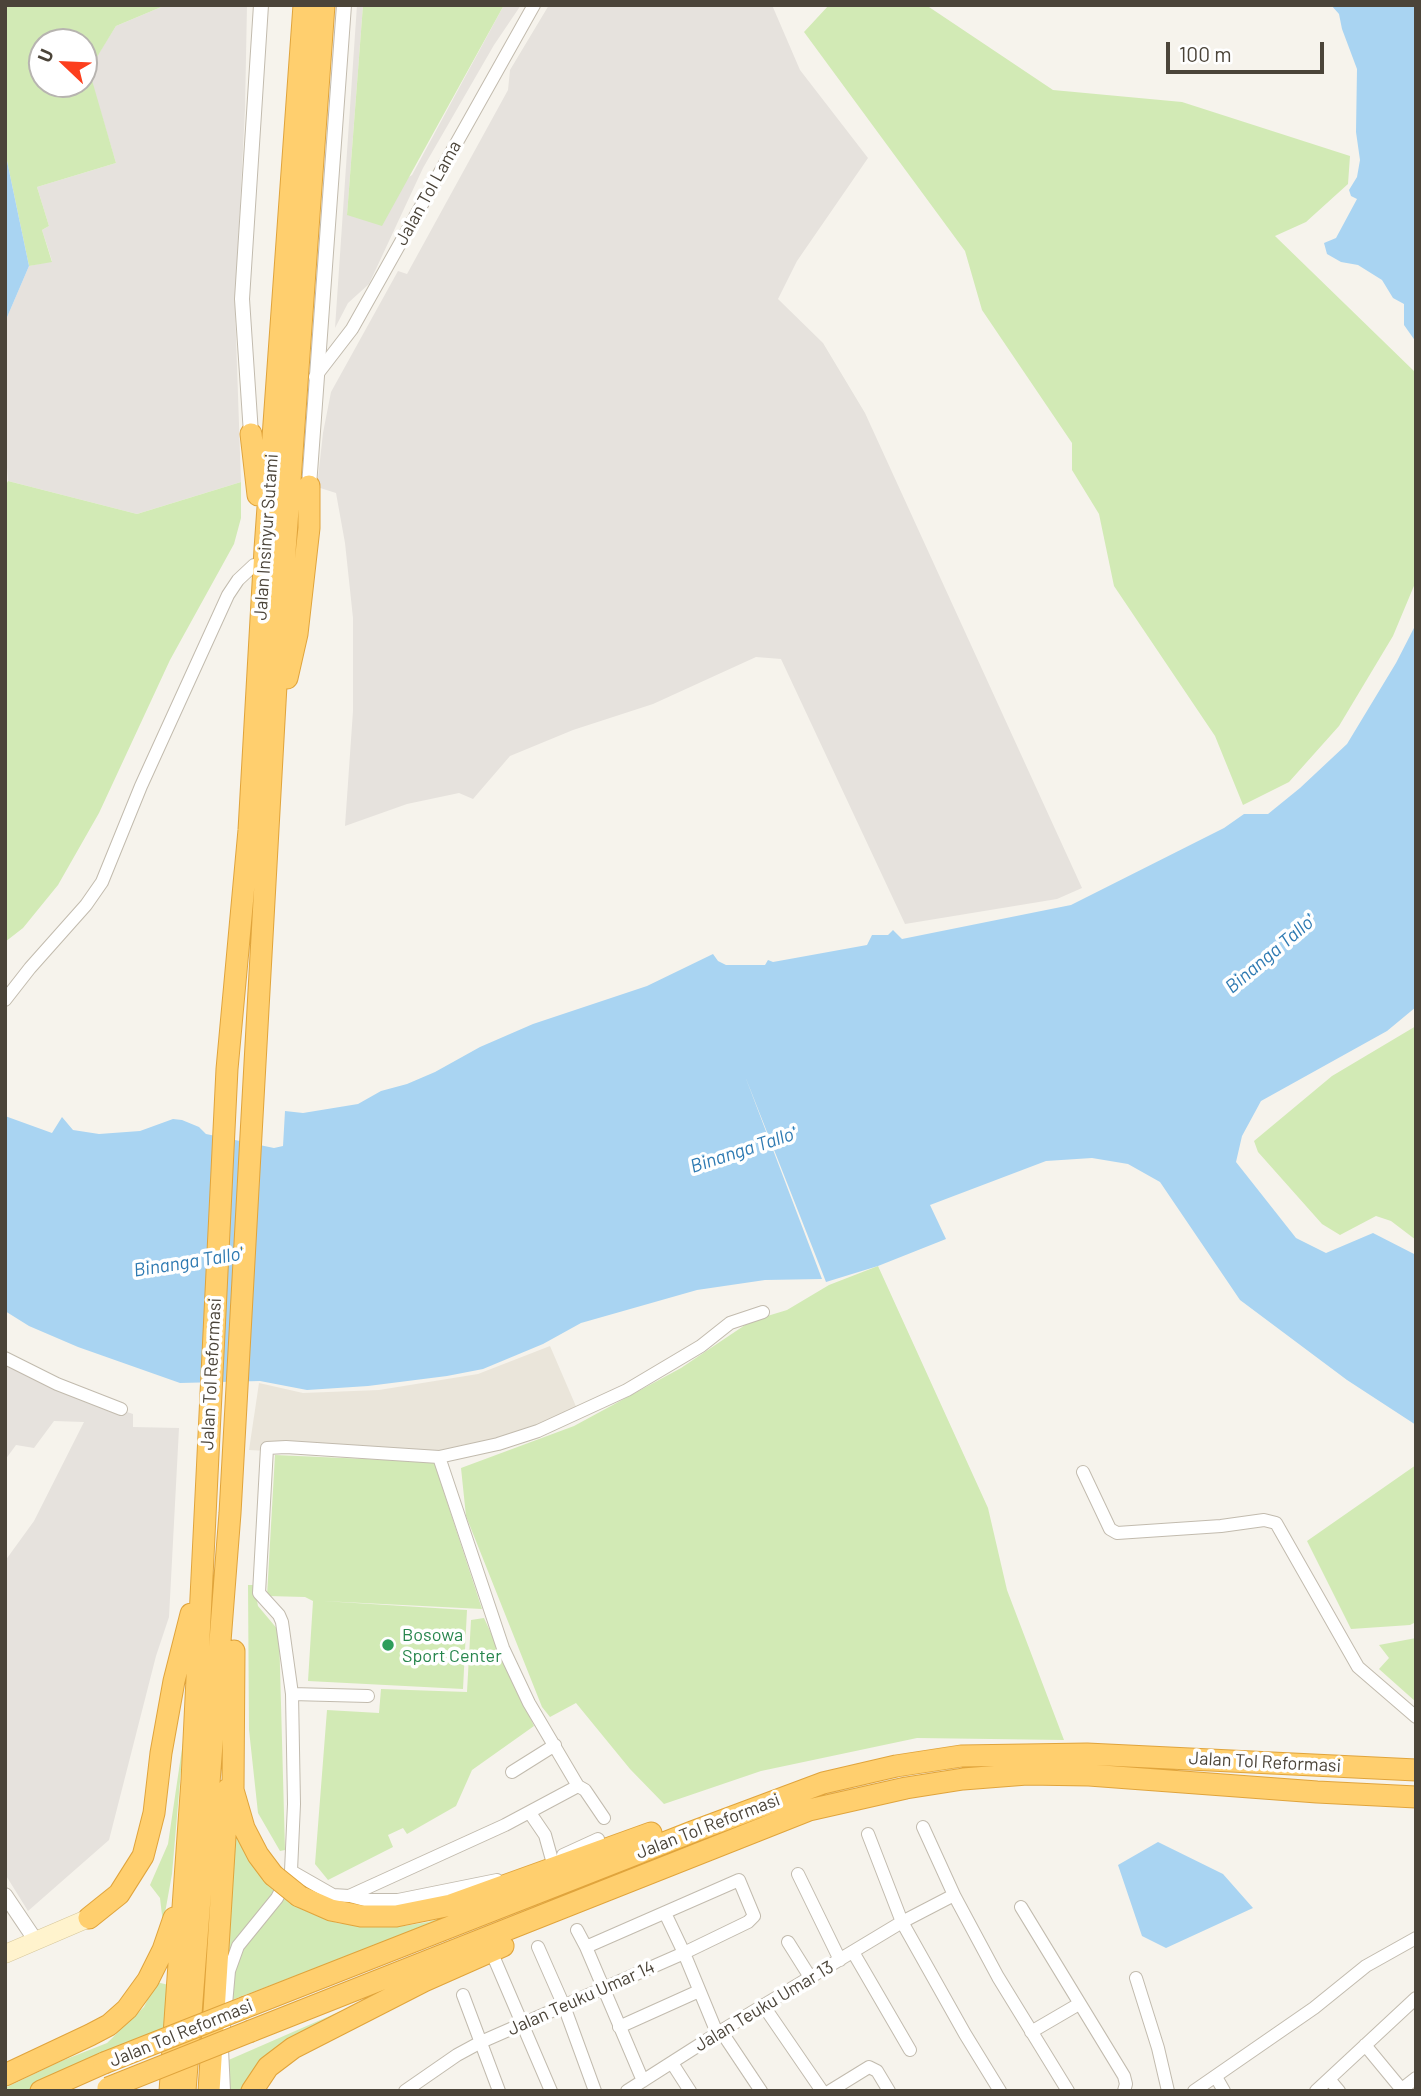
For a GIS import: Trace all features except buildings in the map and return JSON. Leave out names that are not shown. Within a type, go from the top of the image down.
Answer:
[{"type":"highway","name":"Jalan Insinyur Sutami","points":[[227,1069],[249,830],[264,557],[304,5]]},
{"type":"highway","name":"Jalan Insinyur Sutami","points":[[255,1068],[273,744],[324,5]]},
{"type":"highway","points":[[251,434],[264,557]]},
{"type":"highway","points":[[273,744],[297,634],[309,528],[309,486]]},
{"type":"highway","name":"Jalan Tol Reformasi","points":[[230,1513],[255,1068]]},
{"type":"highway","name":"Jalan Tol Reformasi","points":[[201,1554],[227,1069]]},
{"type":"highway","points":[[230,1513],[234,1563],[233,1790],[244,1828],[258,1855],[282,1873],[299,1896],[331,1910],[361,1916],[396,1916],[451,1905],[729,1805],[823,1783]]},
{"type":"highway","points":[[185,2091],[230,1513]]},
{"type":"highway","points":[[170,2091],[200,1633],[201,1554]]},
{"type":"highway","points":[[89,1918],[119,1894],[143,1856],[154,1813],[174,1681],[191,1618],[201,1554]]},
{"type":"highway","points":[[209,2091],[232,1742]]},
{"type":"highway","name":"Jalan Tol Reformasi","points":[[41,2091],[246,2007],[823,1783],[896,1766],[961,1756],[1087,1754],[1416,1770]]},
{"type":"highway","name":"Jalan Tol Reformasi","points":[[103,2090],[808,1810],[906,1788],[963,1779],[1027,1774],[1089,1775],[1416,1797]]},
{"type":"highway","points":[[253,2091],[268,2067],[292,2048],[325,2029],[424,1981],[808,1810]]},
{"type":"highway","points":[[5,2075],[109,2025],[127,2009],[148,1980],[163,1950],[184,1889]]},
{"type":"highway","points":[[212,2035],[215,2091]]},
{"type":"main road","points":[[5,1954],[89,1918]]},
{"type":"street","points":[[251,434],[242,299],[261,5]]},
{"type":"street","points":[[309,486],[344,5]]},
{"type":"street","name":"Jalan Tol Lama","points":[[315,377],[352,329],[534,5]]},
{"type":"street","points":[[5,1000],[86,905],[102,882],[141,786],[225,601],[245,573],[264,557]]},
{"type":"street","points":[[225,2091],[222,2049],[229,1971],[238,1946],[277,1898],[295,1804],[292,1694],[282,1622],[259,1593],[267,1448],[439,1457],[498,1444],[547,1427],[627,1390],[701,1346],[730,1323],[763,1312]]},
{"type":"street","points":[[5,1358],[57,1384],[121,1409]]},
{"type":"street","points":[[439,1457],[503,1648],[529,1703],[578,1786],[585,1790],[604,1818]]},
{"type":"street","points":[[1083,1472],[1110,1529],[1117,1533],[1209,1527],[1264,1520],[1276,1522],[1358,1667],[1416,1717]]},
{"type":"street","points":[[292,1694],[368,1696]]},
{"type":"street","points":[[512,1772],[555,1745]]},
{"type":"street","points":[[349,1896],[530,1812],[578,1786]]},
{"type":"street","points":[[530,1812],[545,1835],[552,1860]]},
{"type":"street","points":[[923,1826],[954,1895],[998,1977],[1068,2091]]},
{"type":"street","points":[[868,1834],[902,1922],[1000,2091]]},
{"type":"street","points":[[282,1873],[333,1895],[378,1901],[413,1898],[499,1880],[598,1839]]},
{"type":"street","points":[[798,1874],[839,1959]]},
{"type":"street","name":"Jalan Teuku Umar 14","points":[[405,2091],[481,2042],[684,1953],[753,1919],[739,1880],[665,1913]]},
{"type":"street","points":[[5,1895],[36,1941]]},
{"type":"street","name":"Jalan Teuku Umar 13","points":[[627,2091],[839,1959],[954,1895]]},
{"type":"street","points":[[1021,1907],[1124,2076],[1124,2091]]},
{"type":"street","points":[[586,1947],[665,1913],[719,2032],[761,2091]]},
{"type":"street","points":[[577,1930],[643,2081]]},
{"type":"street","points":[[1194,2091],[1314,2008],[1366,1966],[1416,1938]]},
{"type":"street","points":[[788,1942],[810,1977]]},
{"type":"street","points":[[538,1947],[564,2006],[595,2091]]},
{"type":"street","points":[[853,1952],[910,2050]]},
{"type":"street","points":[[494,1958],[551,2091]]},
{"type":"street","points":[[1136,1978],[1158,2048],[1167,2091]]},
{"type":"street","points":[[619,2027],[699,1991]]},
{"type":"street","points":[[463,1995],[499,2091]]},
{"type":"street","points":[[1316,2091],[1416,1998]]},
{"type":"street","points":[[1031,2032],[1079,2004]]},
{"type":"street","points":[[763,2005],[822,2091]]},
{"type":"street","points":[[1365,2045],[1402,2090],[1416,2078]]},
{"type":"street","points":[[673,2063],[691,2091]]},
{"type":"street","points":[[830,2091],[869,2067],[877,2071],[888,2091]]},
{"type":"street","points":[[1216,2077],[1224,2091]]},
{"type":"street","points":[[1329,2079],[1339,2091]]},
{"type":"shaded area","points":[[166,5],[247,5],[245,109],[235,308],[241,482],[137,514],[8,481],[5,439],[5,322],[29,266],[52,261],[42,230],[49,226],[37,187],[116,163],[96,98],[98,54],[116,26]]},
{"type":"shaded area","points":[[357,5],[363,5],[347,215],[412,175],[504,5],[521,5],[494,45],[423,168],[369,284],[348,303],[335,328]]},
{"type":"shaded area","points":[[549,5],[772,5],[800,70],[868,158],[797,261],[778,299],[823,343],[865,413],[1082,888],[1057,899],[905,924],[781,659],[756,657],[653,704],[573,730],[510,756],[473,799],[459,793],[407,804],[345,826],[353,711],[353,618],[345,543],[336,493],[317,487],[331,392],[398,271],[407,274],[508,90],[510,70]]},
{"type":"shaded area","points":[[550,1346],[581,1418],[505,1449],[433,1460],[249,1450],[259,1383],[303,1393],[379,1390],[478,1374]]},
{"type":"shaded area","points":[[5,1359],[70,1393],[133,1414],[133,1427],[179,1428],[169,1617],[156,1656],[109,1840],[28,1911],[5,1874],[5,1561],[34,1521],[84,1422],[54,1421],[34,1448],[16,1445],[5,1460]]},
{"type":"green space","points":[[5,5],[166,5],[116,26],[98,55],[98,28],[28,28],[28,98],[97,98],[116,163],[37,187],[49,226],[42,230],[52,262],[29,266],[7,161]]},
{"type":"green space","points":[[363,5],[504,5],[382,226],[347,215]]},
{"type":"green space","points":[[829,5],[926,5],[1053,90],[1182,102],[1350,156],[1348,184],[1306,222],[1275,236],[1416,373],[1416,581],[1393,636],[1339,726],[1289,782],[1243,805],[1215,736],[1114,586],[1099,514],[1072,470],[1072,443],[982,310],[965,251],[804,32]]},
{"type":"green space","points":[[8,481],[137,514],[241,482],[241,518],[234,544],[170,660],[99,813],[58,885],[23,928],[5,942],[5,487]]},
{"type":"green space","points":[[1416,1026],[1416,1240],[1391,1221],[1376,1216],[1340,1235],[1322,1224],[1258,1152],[1254,1141],[1332,1076]]},
{"type":"green space","points":[[878,1266],[988,1508],[1007,1590],[1064,1740],[917,1738],[761,1771],[664,1804],[630,1769],[576,1703],[550,1717],[542,1707],[466,1516],[461,1468],[574,1426],[681,1368],[751,1321],[787,1310],[829,1285]]},
{"type":"green space","points":[[275,1455],[434,1462],[482,1609],[323,1601],[467,1610],[463,1689],[308,1681],[313,1601],[305,1597],[267,1596]]},
{"type":"green space","points":[[1416,1465],[1416,1622],[1410,1625],[1351,1629],[1307,1541]]},
{"type":"green space","points":[[248,1585],[254,1585],[258,1606],[279,1631],[285,1850],[280,1851],[258,1813],[249,1730]]},
{"type":"green space","points":[[484,1618],[534,1726],[472,1770],[456,1806],[407,1834],[403,1828],[388,1835],[393,1847],[328,1880],[315,1864],[327,1710],[379,1713],[381,1689],[467,1692],[471,1620]]},
{"type":"green space","points":[[1416,1638],[1416,1702],[1379,1669],[1389,1658],[1379,1645]]},
{"type":"green space","points":[[184,1735],[172,1874],[163,1924],[160,1898],[150,1885],[168,1844]]},
{"type":"green space","points":[[234,1818],[246,1850],[273,1890],[296,1905],[337,1923],[373,1927],[428,1922],[520,1891],[216,2006]]},
{"type":"green space","points":[[442,1967],[363,2005],[247,2091],[229,2091],[224,2062]]},
{"type":"green space","points":[[156,1982],[169,1985],[168,2031],[25,2091],[5,2091],[5,2088],[59,2062],[107,2043],[144,2007]]},
{"type":"water","points":[[1331,5],[1416,5],[1416,342],[1404,325],[1404,304],[1393,298],[1382,280],[1358,265],[1341,262],[1327,254],[1324,243],[1336,238],[1357,199],[1351,196],[1349,190],[1357,177],[1360,160],[1356,132],[1357,69],[1339,14]]},
{"type":"water","points":[[5,91],[7,161],[29,266],[5,322]]},
{"type":"water","name":"Binanga Tallo'","points":[[1416,624],[1416,1007],[1387,1031],[1261,1101],[1242,1136],[1236,1162],[1296,1238],[1326,1253],[1373,1233],[1416,1255],[1416,1425],[1347,1380],[1240,1300],[1160,1182],[1128,1164],[1092,1158],[1046,1161],[930,1205],[946,1239],[878,1266],[826,1282],[745,1076],[822,1279],[765,1280],[697,1290],[581,1323],[543,1344],[483,1369],[368,1386],[307,1390],[260,1381],[180,1383],[78,1347],[29,1326],[5,1311],[5,1116],[52,1133],[62,1117],[73,1130],[99,1134],[140,1131],[173,1119],[182,1120],[199,1127],[206,1134],[274,1148],[283,1146],[285,1111],[303,1113],[358,1104],[381,1091],[435,1072],[480,1047],[533,1024],[647,986],[713,954],[718,961],[726,965],[765,965],[768,960],[773,962],[867,945],[872,935],[888,935],[893,930],[902,939],[1071,905],[1224,828],[1244,814],[1268,814],[1300,788],[1347,744],[1396,663]]},
{"type":"water","points":[[1158,1842],[1223,1874],[1253,1908],[1166,1948],[1142,1936],[1118,1865]]},
{"type":"place","name":"Bosowa Sport Center","points":[[388,1645]]}]
